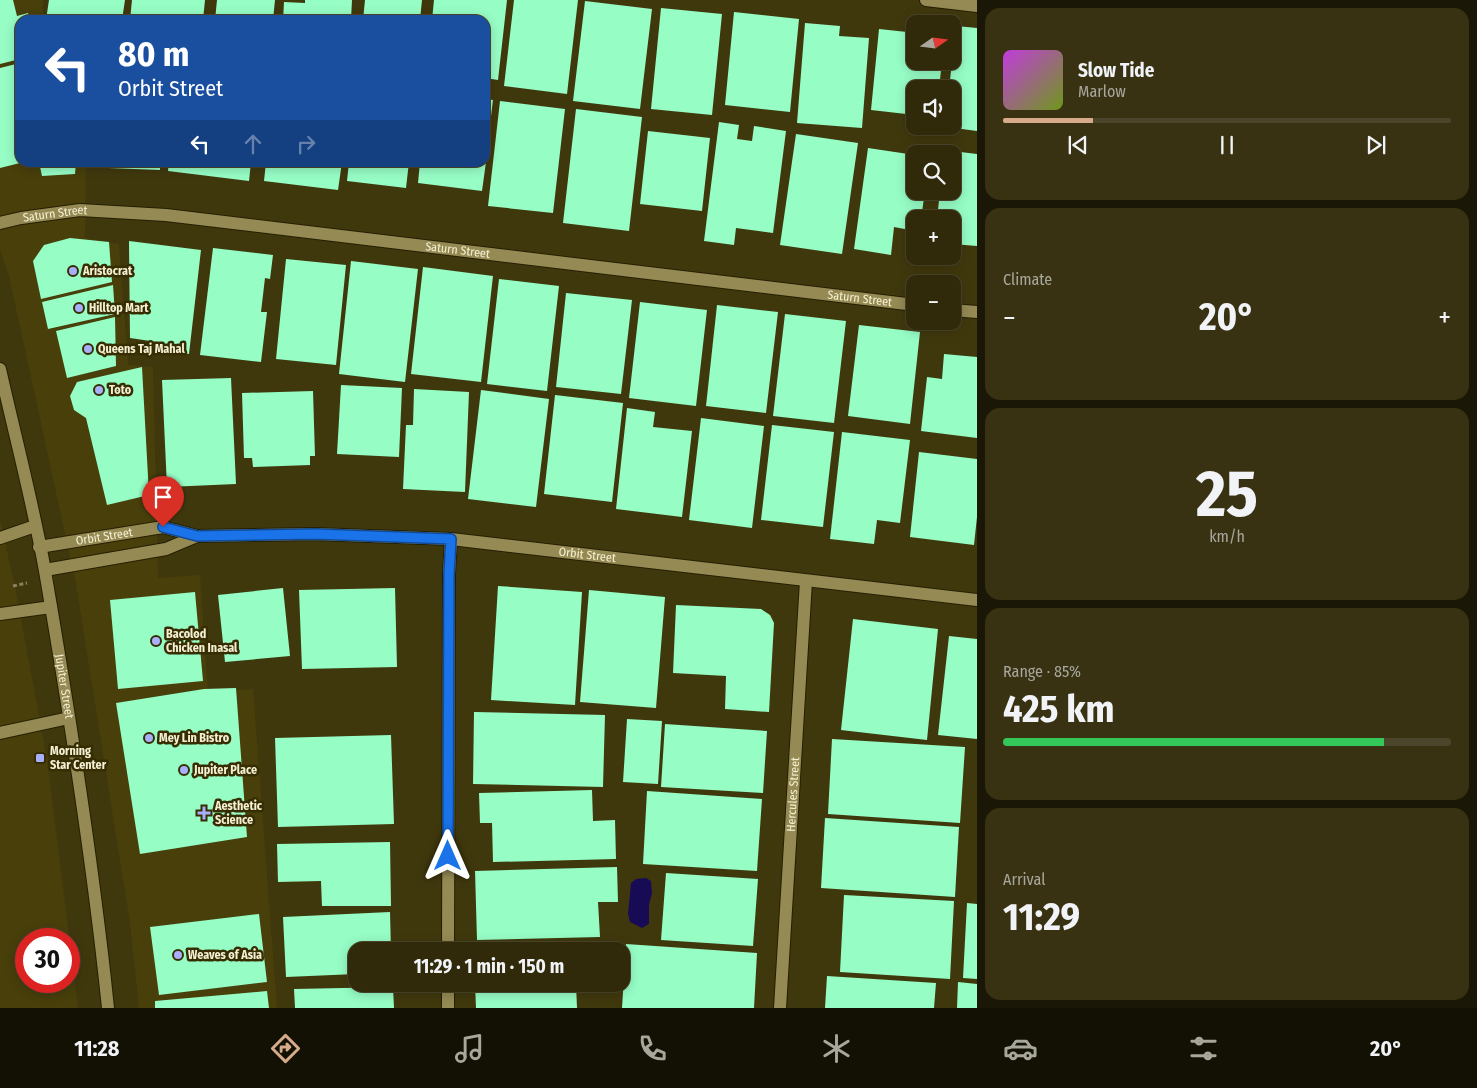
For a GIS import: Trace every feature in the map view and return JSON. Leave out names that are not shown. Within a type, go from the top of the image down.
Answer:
[{"type":"street","points":[[926,0],[977,6]]},
{"type":"street","name":"Saturn Street","points":[[0,223],[21,218],[80,210],[166,215],[906,304]]},
{"type":"street","points":[[961,311],[977,312]]},
{"type":"street","name":"Jupiter Street","points":[[0,369],[36,526],[51,607],[80,782],[101,937],[108,1008]]},
{"type":"street","points":[[0,538],[36,526]]},
{"type":"street","name":"Orbit Street","points":[[39,547],[163,527],[197,536],[315,534],[451,539],[977,600]]},
{"type":"street","name":"Orbit Street","points":[[44,570],[166,549],[197,536]]},
{"type":"street","points":[[448,942],[449,574],[451,539]]},
{"type":"street","name":"Hercules Street","points":[[780,1008],[806,581]]},
{"type":"street","points":[[0,614],[51,607]]},
{"type":"street","points":[[0,733],[69,718]]},
{"type":"street","points":[[448,992],[448,1008]]},
{"type":"shaded area","points":[[0,0],[43,0],[43,15],[15,15],[15,167],[86,167],[85,238],[119,244],[128,365],[153,367],[158,578],[200,575],[208,692],[253,689],[277,1008],[139,1008],[130,923],[76,584],[9,276],[0,250]]},
{"type":"shaded area","points":[[0,520],[16,592],[47,759],[68,928],[15,928],[15,993],[76,993],[78,1008],[0,1008]]},
{"type":"shaded area","points":[[646,878],[651,881],[652,893],[649,905],[649,924],[642,928],[630,922],[628,914],[631,883],[636,879]]},
{"type":"building","points":[[0,0],[13,0],[17,15],[15,15],[15,60],[0,64]]},
{"type":"building","points":[[49,0],[125,0],[123,15],[47,15]]},
{"type":"building","points":[[132,0],[205,0],[204,15],[130,15]]},
{"type":"building","points":[[217,0],[275,0],[274,15],[216,15]]},
{"type":"building","points":[[305,0],[352,0],[351,15],[283,15],[284,2],[305,3]]},
{"type":"building","points":[[365,0],[422,0],[420,15],[364,15]]},
{"type":"building","points":[[434,0],[507,0],[498,80],[490,79],[490,15],[432,15]]},
{"type":"building","points":[[514,0],[578,0],[567,94],[504,86]]},
{"type":"building","points":[[585,1],[652,9],[640,109],[573,101]]},
{"type":"building","points":[[661,8],[722,14],[712,115],[651,109]]},
{"type":"building","points":[[734,12],[799,19],[790,112],[725,105]]},
{"type":"building","points":[[805,23],[840,26],[839,36],[869,38],[862,128],[797,123]]},
{"type":"building","points":[[961,26],[977,28],[977,131],[961,129],[961,80],[950,80],[951,70],[961,70]]},
{"type":"building","points":[[879,29],[906,32],[906,70],[941,70],[940,80],[906,80],[906,114],[871,110]]},
{"type":"building","points":[[15,64],[15,164],[0,168],[0,68]]},
{"type":"building","points":[[490,100],[493,100],[490,124]]},
{"type":"building","points":[[500,101],[565,109],[553,213],[488,206]]},
{"type":"building","points":[[576,109],[642,117],[629,231],[563,223]]},
{"type":"building","points":[[719,122],[739,125],[737,139],[752,141],[754,126],[786,131],[773,233],[736,228],[734,245],[704,241]]},
{"type":"building","points":[[648,131],[710,138],[702,211],[640,204]]},
{"type":"building","points":[[796,134],[858,143],[842,254],[780,245]]},
{"type":"building","points":[[868,148],[906,154],[906,200],[924,200],[922,210],[906,210],[906,229],[894,227],[891,255],[854,249]]},
{"type":"building","points":[[961,152],[977,154],[977,246],[961,245],[961,210],[938,210],[939,200],[961,200]]},
{"type":"building","points":[[40,167],[76,167],[75,174],[42,176]]},
{"type":"building","points":[[160,167],[160,170],[108,168]]},
{"type":"building","points":[[168,167],[250,167],[249,181],[168,171]]},
{"type":"building","points":[[265,167],[341,167],[338,190],[264,181]]},
{"type":"building","points":[[348,167],[408,167],[406,188],[347,181]]},
{"type":"building","points":[[420,167],[485,167],[482,191],[418,183]]},
{"type":"building","name":"Aristocrat","points":[[70,238],[109,242],[112,282],[41,299],[33,261],[44,245]]},
{"type":"building","points":[[129,241],[201,250],[189,354],[157,351],[157,342],[130,338]]},
{"type":"building","points":[[213,248],[273,255],[270,279],[265,278],[261,312],[267,312],[261,362],[200,355]]},
{"type":"building","points":[[286,259],[346,265],[336,365],[276,359]]},
{"type":"building","points":[[351,261],[418,269],[405,382],[339,374]]},
{"type":"building","points":[[423,267],[493,276],[481,382],[411,374]]},
{"type":"building","points":[[499,279],[559,286],[547,391],[487,384]]},
{"type":"building","name":"Hilltop Mart","points":[[113,285],[115,314],[48,329],[42,302]]},
{"type":"building","points":[[566,293],[632,300],[621,394],[556,387]]},
{"type":"building","points":[[640,302],[707,310],[696,406],[629,398]]},
{"type":"building","points":[[717,305],[778,312],[766,413],[706,406]]},
{"type":"building","points":[[785,314],[846,321],[834,423],[773,416]]},
{"type":"building","name":"Queens Taj Mahal","points":[[115,317],[116,366],[67,378],[56,331]]},
{"type":"building","points":[[859,325],[920,332],[910,424],[848,416]]},
{"type":"building","points":[[944,354],[977,357],[977,438],[921,431],[927,377],[942,379]]},
{"type":"building","points":[[142,367],[149,495],[107,505],[86,418],[74,410],[70,396],[77,382]]},
{"type":"building","points":[[231,378],[236,484],[167,487],[162,380]]},
{"type":"building","points":[[341,385],[402,388],[399,457],[337,454]]},
{"type":"building","points":[[414,389],[469,392],[465,492],[403,489],[406,425],[413,425]]},
{"type":"building","points":[[481,390],[549,399],[536,507],[468,499]]},
{"type":"building","points":[[313,391],[315,456],[310,456],[310,465],[253,467],[252,458],[244,458],[242,393]]},
{"type":"building","points":[[555,395],[623,403],[612,502],[544,494]]},
{"type":"building","points":[[627,408],[655,412],[653,427],[692,431],[682,517],[616,509]]},
{"type":"building","points":[[701,418],[764,426],[752,528],[689,520]]},
{"type":"building","points":[[772,425],[834,432],[823,527],[761,520]]},
{"type":"building","points":[[842,432],[910,440],[900,523],[877,520],[874,544],[830,539]]},
{"type":"building","points":[[919,452],[977,459],[977,517],[974,545],[910,537]]},
{"type":"building","points":[[498,586],[582,592],[575,705],[491,700]]},
{"type":"building","points":[[283,588],[290,656],[225,662],[218,595]]},
{"type":"building","points":[[395,588],[397,667],[302,669],[299,590]]},
{"type":"building","points":[[589,590],[665,597],[656,708],[580,702]]},
{"type":"building","name":"Bacolod Chicken Inasal","points":[[195,592],[203,681],[118,689],[110,600]]},
{"type":"building","points":[[676,605],[761,609],[770,615],[774,623],[769,712],[725,709],[726,676],[673,673]]},
{"type":"building","points":[[853,619],[938,629],[927,740],[841,730]]},
{"type":"building","points":[[949,636],[977,639],[977,739],[938,735]]},
{"type":"building","name":"Jupiter Place","points":[[236,688],[247,837],[140,854],[116,703],[204,689]]},
{"type":"building","points":[[474,712],[605,715],[603,787],[473,784]]},
{"type":"building","points":[[627,719],[662,721],[658,784],[623,782]]},
{"type":"building","points":[[665,724],[767,731],[763,793],[661,787]]},
{"type":"building","points":[[391,735],[394,824],[278,827],[275,738]]},
{"type":"building","points":[[832,739],[965,747],[960,823],[828,814]]},
{"type":"building","points":[[592,790],[593,821],[615,820],[616,859],[493,862],[492,823],[480,823],[479,793]]},
{"type":"building","points":[[647,791],[762,799],[757,871],[643,864]]},
{"type":"building","points":[[825,818],[959,827],[955,897],[821,888]]},
{"type":"building","points":[[390,842],[391,906],[322,906],[321,881],[278,882],[277,844]]},
{"type":"building","points":[[617,867],[618,902],[598,902],[600,937],[477,940],[475,871]]},
{"type":"building","points":[[666,873],[758,879],[753,946],[661,940]]},
{"type":"building","points":[[844,895],[954,901],[950,979],[840,972]]},
{"type":"building","points":[[967,903],[977,904],[977,979],[963,978]]},
{"type":"building","points":[[390,912],[391,942],[348,942],[348,974],[286,977],[283,917]]},
{"type":"building","points":[[259,914],[267,982],[159,995],[150,927]]},
{"type":"building","points":[[630,944],[757,953],[754,1008],[622,1008],[623,992],[630,992]]},
{"type":"building","points":[[827,976],[936,983],[934,1008],[825,1008]]},
{"type":"building","points":[[958,982],[977,984],[977,1008],[957,1008]]},
{"type":"building","points":[[348,988],[348,992],[393,992],[394,1008],[295,1008],[294,989]]},
{"type":"building","points":[[267,991],[269,1008],[155,1008],[155,1001]]},
{"type":"building","points":[[475,992],[576,992],[577,1008],[476,1008]]},
{"type":"place","name":"Aristocrat","points":[[73,271]]},
{"type":"place","name":"Hilltop Mart","points":[[79,308]]},
{"type":"place","name":"Queens Taj Mahal","points":[[88,349]]},
{"type":"place","name":"Toto","points":[[99,390]]},
{"type":"place","name":"Bacolod Chicken Inasal","points":[[156,641]]},
{"type":"place","name":"Mey Lin Bistro","points":[[149,738]]},
{"type":"place","name":"Morning Star Center","points":[[40,758]]},
{"type":"place","name":"Jupiter Place","points":[[184,770]]},
{"type":"place","name":"Aesthetic Science","points":[[204,813]]},
{"type":"place","name":"Weaves of Asia","points":[[178,955]]},
{"type":"route","points":[[163,527],[197,536],[315,534],[451,539],[449,574],[448,856]]}]
